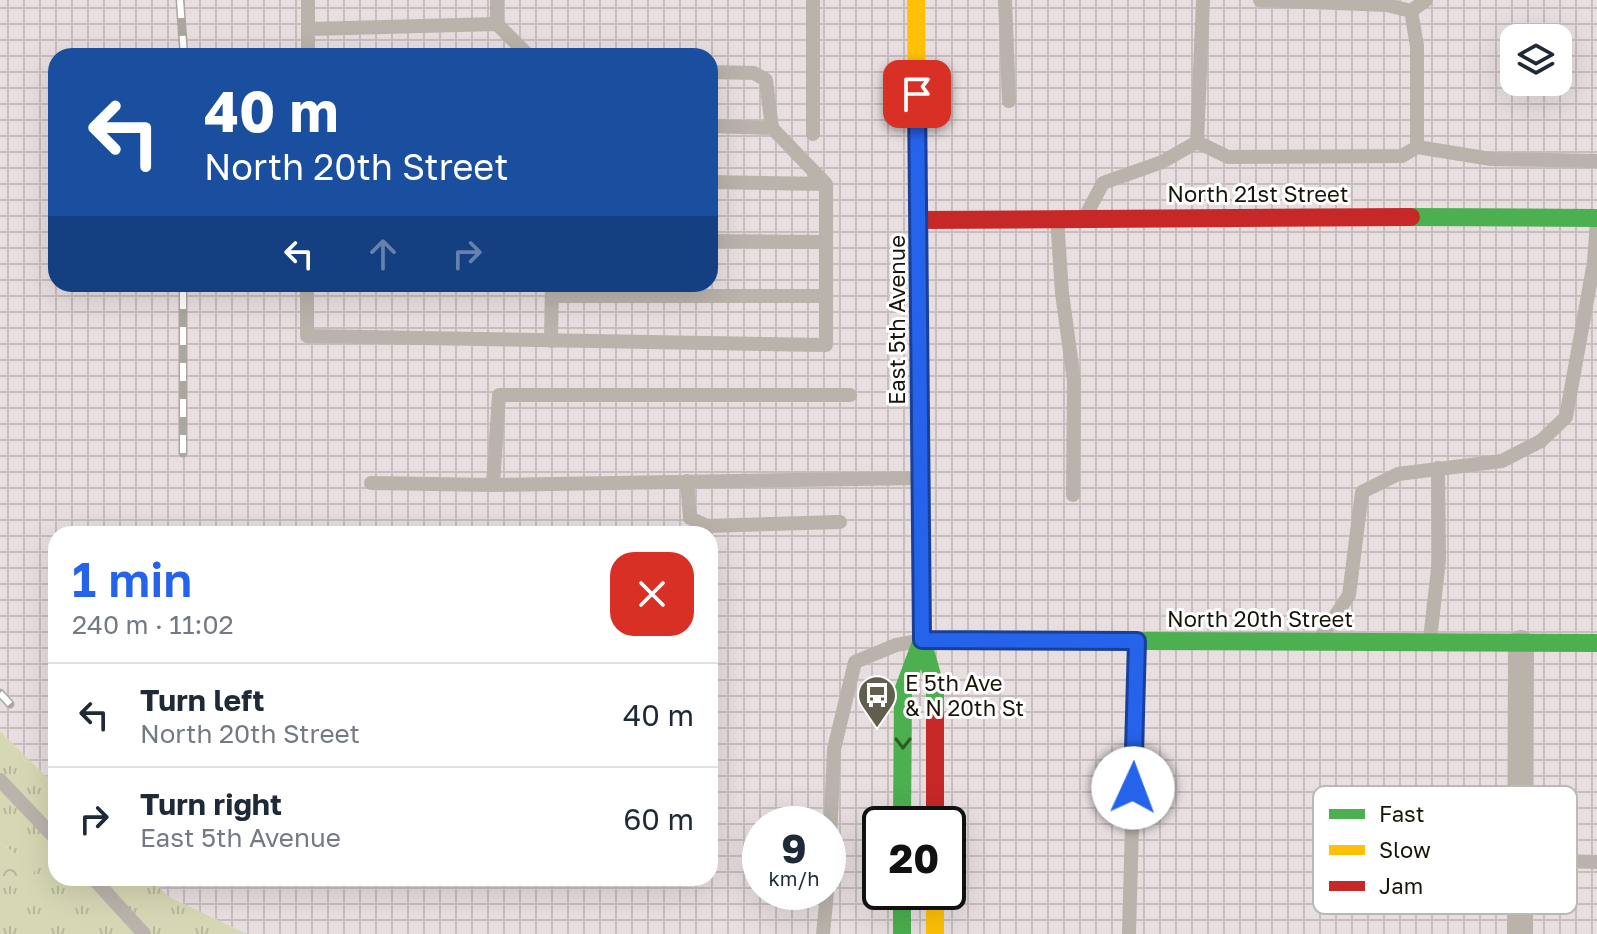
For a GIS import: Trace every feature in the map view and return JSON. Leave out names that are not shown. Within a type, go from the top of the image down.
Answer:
[{"type":"street","name":"East 5th Avenue","points":[[916,0],[922,640],[935,686],[935,806]]},
{"type":"street","name":"North 21st Street","points":[[919,220],[1329,216],[1597,219]]},
{"type":"street","name":"East 5th Avenue","points":[[902,806],[903,691],[922,640]]},
{"type":"street","name":"North 20th Street","points":[[922,640],[1597,643]]},
{"type":"street","points":[[1521,643],[1521,786]]},
{"type":"street","points":[[902,910],[902,934]]},
{"type":"street","points":[[935,910],[935,934]]},
{"type":"street","points":[[1520,914],[1520,934]]},
{"type":"lane","points":[[308,0],[308,48]]},
{"type":"lane","points":[[497,0],[497,24],[521,48]]},
{"type":"lane","points":[[813,0],[813,134]]},
{"type":"lane","points":[[1005,0],[1009,101]]},
{"type":"lane","points":[[1197,142],[1203,0]]},
{"type":"lane","points":[[1260,0],[1387,5],[1411,11]]},
{"type":"lane","points":[[1411,11],[1426,0]]},
{"type":"lane","points":[[1411,11],[1417,46],[1417,147]]},
{"type":"lane","points":[[309,29],[497,24]]},
{"type":"lane","points":[[307,292],[307,336],[826,345],[826,184],[772,128],[766,80],[754,73],[718,72]]},
{"type":"lane","points":[[718,126],[772,128]]},
{"type":"lane","points":[[1197,142],[1228,157],[1402,156],[1417,147],[1491,159],[1597,161]]},
{"type":"lane","points":[[1084,218],[1103,183],[1162,162],[1197,142]]},
{"type":"lane","points":[[718,182],[826,184]]},
{"type":"lane","points":[[1057,218],[1062,293],[1074,381],[1073,495]]},
{"type":"lane","points":[[1317,642],[1349,595],[1362,492],[1398,474],[1502,461],[1541,441],[1566,417],[1594,262],[1597,219]]},
{"type":"lane","points":[[718,241],[826,242]]},
{"type":"lane","points":[[551,341],[552,292]]},
{"type":"lane","points":[[643,292],[826,296]]},
{"type":"lane","points":[[493,485],[499,395],[850,395]]},
{"type":"lane","points":[[1429,643],[1439,560],[1438,468]]},
{"type":"lane","points":[[371,483],[493,485],[921,478]]},
{"type":"lane","points":[[687,481],[690,518],[707,526],[840,522]]},
{"type":"lane","points":[[831,806],[834,749],[855,662],[896,645],[922,640]]},
{"type":"lane","points":[[1129,934],[1137,641]]},
{"type":"lane","points":[[0,780],[48,831]]},
{"type":"lane","points":[[1577,861],[1597,862]]},
{"type":"lane","points":[[100,886],[144,934]]},
{"type":"lane","points":[[823,934],[825,910]]},
{"type":"shaded area","points":[[0,0],[1597,0],[1597,934],[247,934],[169,897],[157,886],[718,886],[718,526],[48,526],[48,778],[0,731]]},
{"type":"green space","points":[[0,731],[48,778],[48,886],[157,886],[169,897],[247,934],[0,934],[0,879],[29,883],[7,847],[0,843]]},
{"type":"green space","points":[[0,843],[36,867],[30,883],[0,879]]},
{"type":"railway","points":[[180,0],[183,48]]},
{"type":"railway","points":[[183,292],[183,453]]},
{"type":"railway","points":[[0,693],[10,704]]},
{"type":"traffic: fast","points":[[1411,217],[1597,218]]},
{"type":"traffic: fast","points":[[919,343],[922,640],[935,686],[935,717]]},
{"type":"traffic: fast","points":[[922,640],[1597,643]]},
{"type":"traffic: fast","points":[[902,806],[903,691],[922,640]]},
{"type":"traffic: fast","points":[[902,910],[902,934]]},
{"type":"traffic: slow","points":[[916,0],[919,343]]},
{"type":"traffic: slow","points":[[935,910],[935,934]]},
{"type":"traffic: jam","points":[[919,220],[1411,217]]},
{"type":"traffic: jam","points":[[935,717],[935,806]]},
{"type":"place","name":"E 5th Ave & N 20th St","points":[[877,729]]},
{"type":"route","points":[[917,94],[922,640],[1137,641],[1133,788]]}]
